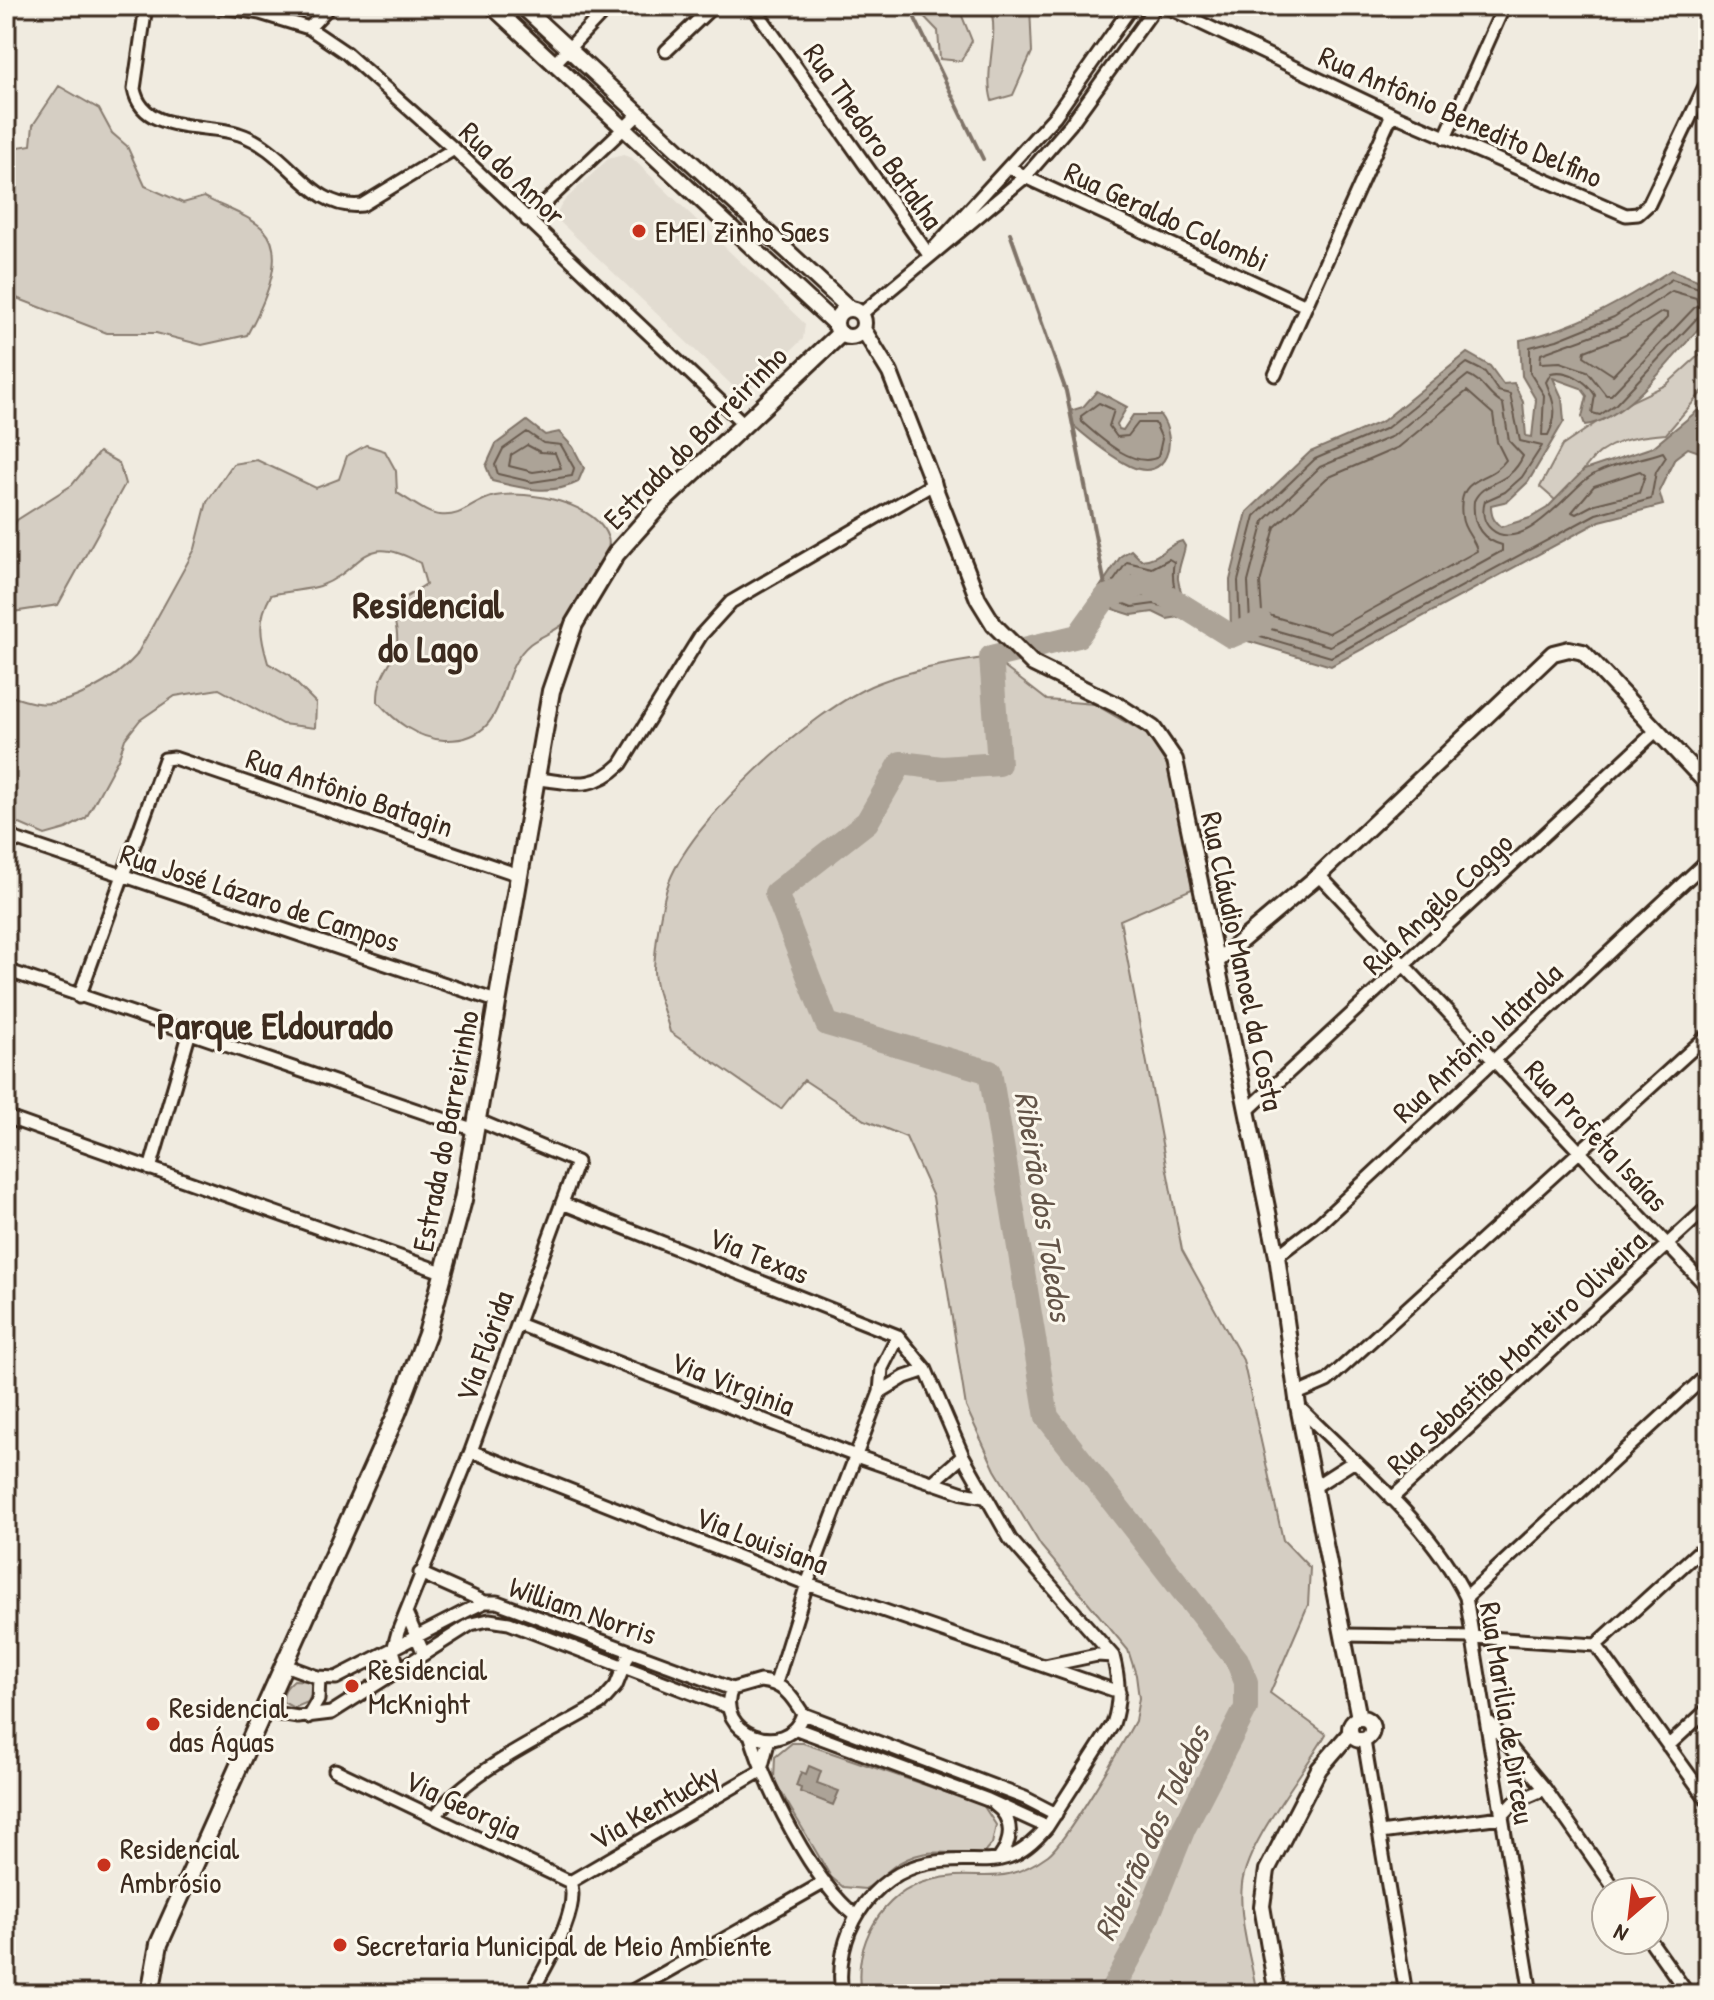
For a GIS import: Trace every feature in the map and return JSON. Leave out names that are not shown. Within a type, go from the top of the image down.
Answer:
[{"type":"main road","name":"Estrada do Barreirinho","points":[[150,1994],[159,1944],[397,1413],[445,1273],[499,1002],[554,680],[574,624],[592,588],[644,520],[745,425],[838,329]]},
{"type":"street","points":[[146,6],[134,89],[136,103],[144,112],[163,121],[239,134],[272,151],[329,203],[345,207],[362,205],[454,149]]},
{"type":"street","name":"Rua do Amor","points":[[218,6],[260,13],[309,28],[346,53],[454,149],[745,425]]},
{"type":"street","points":[[309,28],[330,6]]},
{"type":"street","points":[[492,6],[838,329],[852,337],[858,318],[1025,177],[1070,125],[1156,6]]},
{"type":"street","name":"Rua Cláudio Manoel da Costa","points":[[522,6],[858,318],[890,373],[978,599],[994,625],[1033,664],[1121,707],[1153,728],[1175,760],[1277,1256],[1297,1400],[1359,1718],[1370,1722],[1373,1727],[1369,1738],[1357,1738]]},
{"type":"street","points":[[666,51],[713,6]]},
{"type":"street","name":"Rua Thedoro Batalha","points":[[753,6],[929,255]]},
{"type":"street","points":[[929,255],[948,228],[1010,167],[1055,116],[1132,6]]},
{"type":"street","name":"Rua Antônio Benedito Delfino","points":[[1165,6],[1392,114],[1626,215],[1638,214],[1649,204],[1708,80]]},
{"type":"street","points":[[1445,138],[1504,6]]},
{"type":"street","points":[[1699,6],[1708,10]]},
{"type":"street","points":[[554,64],[605,10]]},
{"type":"street","points":[[1275,375],[1392,114]]},
{"type":"street","points":[[527,220],[638,115]]},
{"type":"street","name":"Rua Geraldo Colombi","points":[[1010,167],[1025,177],[1306,306]]},
{"type":"street","points":[[838,329],[838,316],[858,318]]},
{"type":"street","points":[[538,779],[586,784],[606,779],[621,764],[701,635],[731,602],[935,483]]},
{"type":"street","points":[[1216,962],[1319,875],[1553,653],[1569,649],[1583,652],[1708,785]]},
{"type":"street","name":"Rua Angêlo Coggo","points":[[1248,1110],[1657,730]]},
{"type":"street","name":"Rua Antônio Batagin","points":[[120,875],[165,759],[174,758],[519,875]]},
{"type":"street","name":"Rua José Lázaro de Campos","points":[[6,836],[499,1002]]},
{"type":"street","name":"Rua Antônio Iatarola","points":[[1277,1256],[1320,1223],[1708,860]]},
{"type":"street","points":[[79,997],[120,875]]},
{"type":"street","name":"Rua Profeta Isaías","points":[[1319,875],[1708,1288]]},
{"type":"street","points":[[6,970],[189,1035],[476,1125]]},
{"type":"street","points":[[150,1169],[189,1035]]},
{"type":"street","points":[[1297,1400],[1327,1381],[1708,1035]]},
{"type":"street","points":[[6,1117],[445,1273]]},
{"type":"street","name":"Via Flórida","points":[[393,1650],[420,1573],[471,1451],[577,1161],[509,1132],[476,1125]]},
{"type":"street","name":"Via Texas","points":[[562,1203],[898,1336],[926,1370],[963,1456],[1010,1539],[1113,1656]]},
{"type":"street","name":"Rua Sebastião Monteiro Oliveira","points":[[1391,1499],[1708,1207]]},
{"type":"street","name":"Via Virginia","points":[[518,1324],[856,1456],[932,1483],[984,1497]]},
{"type":"street","points":[[776,1683],[807,1584],[880,1392],[882,1368],[898,1336]]},
{"type":"street","points":[[880,1392],[905,1377],[926,1370]]},
{"type":"street","points":[[1466,1597],[1708,1374]]},
{"type":"street","name":"Rua Marilia de Dirceu","points":[[1297,1400],[1452,1569],[1466,1597],[1489,1722],[1501,1817],[1531,1994]]},
{"type":"street","name":"Via Louisiana","points":[[471,1451],[807,1584],[1119,1692]]},
{"type":"street","points":[[932,1483],[963,1456]]},
{"type":"street","points":[[1314,1487],[1353,1462]]},
{"type":"street","points":[[1344,1635],[1473,1637],[1596,1645],[1708,1543]]},
{"type":"street","points":[[420,1573],[485,1602]]},
{"type":"street","name":"William Norris","points":[[319,1677],[336,1678],[485,1602],[497,1602],[732,1689]]},
{"type":"street","points":[[407,1615],[424,1654]]},
{"type":"street","name":"William Norris","points":[[308,1717],[331,1713],[471,1624],[489,1620],[509,1623],[726,1706]]},
{"type":"street","points":[[1596,1645],[1708,1801]]},
{"type":"street","points":[[393,1650],[399,1670]]},
{"type":"street","points":[[435,1817],[445,1801],[465,1783],[600,1704],[616,1686],[630,1651]]},
{"type":"street","name":"Via Louisiana","points":[[1037,1666],[1062,1665],[1097,1655],[1113,1656]]},
{"type":"street","points":[[842,1994],[843,1949],[856,1916],[876,1890],[910,1869],[950,1860],[998,1860],[1022,1851],[1047,1827],[1113,1724],[1119,1692],[1113,1656]]},
{"type":"street","points":[[261,1711],[308,1717],[318,1700],[319,1677],[282,1664]]},
{"type":"street","points":[[803,1714],[797,1729],[786,1736],[769,1739],[750,1734],[729,1715],[726,1706],[732,1689],[760,1681],[776,1683],[787,1691],[803,1714],[1005,1790],[1056,1814]]},
{"type":"street","points":[[1668,1746],[1708,1709]]},
{"type":"street","points":[[1489,1722],[1545,1789],[1606,1876]]},
{"type":"street","points":[[797,1729],[988,1800],[1047,1827]]},
{"type":"street","points":[[750,1734],[761,1771],[825,1882],[838,1902],[856,1916]]},
{"type":"street","points":[[1277,1994],[1262,1887],[1267,1870],[1319,1769],[1357,1738],[1380,1833],[1406,1994]]},
{"type":"street","points":[[761,1771],[769,1739]]},
{"type":"street","points":[[1493,1750],[1509,1745]]},
{"type":"street","name":"Via Georgia","points":[[335,1770],[570,1882]]},
{"type":"street","name":"Via Kentucky","points":[[570,1882],[761,1771]]},
{"type":"street","points":[[1380,1833],[1501,1817],[1515,1802],[1545,1789]]},
{"type":"street","points":[[988,1800],[1002,1809],[1010,1828],[1006,1850],[998,1860]]},
{"type":"street","points":[[531,1994],[570,1912],[574,1892],[570,1882]]},
{"type":"street","points":[[627,1994],[825,1882]]},
{"type":"street","points":[[1661,1956],[1688,1994]]},
{"type":"shaded area","points":[[914,6],[958,6],[972,41],[961,61],[940,59],[938,31]]},
{"type":"shaded area","points":[[990,6],[1030,6],[1032,52],[1013,95],[992,101],[989,77],[993,18]]},
{"type":"shaded area","points":[[59,86],[99,109],[112,133],[127,146],[145,186],[183,203],[204,197],[244,216],[264,230],[271,241],[273,268],[265,298],[247,335],[202,345],[156,333],[107,333],[6,294],[6,149],[31,145],[33,125]]},
{"type":"shaded area","points":[[623,155],[632,158],[805,324],[803,339],[749,390],[735,388],[559,221],[557,212],[565,200],[608,159]]},
{"type":"shaded area","points":[[1708,347],[1708,385],[1666,434],[1643,436],[1611,446],[1593,459],[1572,486],[1555,500],[1540,487],[1562,446],[1619,407],[1666,385]]},
{"type":"shaded area","points":[[366,445],[385,451],[396,471],[397,493],[429,512],[455,514],[495,496],[542,497],[576,507],[590,515],[608,538],[609,546],[602,567],[582,602],[566,622],[530,644],[519,657],[492,718],[481,730],[466,738],[434,739],[407,728],[378,702],[382,678],[397,645],[394,619],[405,598],[426,584],[420,563],[386,550],[374,551],[320,586],[271,595],[264,612],[262,636],[268,663],[288,675],[316,703],[315,728],[282,724],[219,689],[175,696],[140,720],[125,739],[119,757],[86,818],[66,829],[45,835],[6,818],[6,695],[37,703],[63,701],[104,682],[136,656],[195,549],[207,502],[233,464],[257,460],[316,488],[339,479],[347,456]]},
{"type":"shaded area","points":[[99,452],[119,463],[125,484],[58,605],[6,613],[6,540],[17,520],[72,485]]},
{"type":"shaded area","points":[[991,657],[1047,700],[1094,704],[1148,735],[1170,770],[1192,889],[1120,920],[1182,1250],[1243,1360],[1283,1540],[1310,1568],[1308,1605],[1270,1693],[1326,1734],[1265,1827],[1246,1867],[1242,1884],[1242,1911],[1257,1994],[861,1994],[859,1976],[866,1940],[874,1924],[898,1896],[931,1880],[1015,1872],[1031,1866],[1056,1846],[1093,1792],[1135,1721],[1139,1698],[1136,1675],[1128,1650],[1041,1546],[995,1470],[966,1407],[933,1197],[906,1137],[865,1120],[804,1080],[781,1109],[670,1032],[655,982],[662,907],[679,861],[699,832],[756,770],[821,716],[878,683],[934,667]]},
{"type":"shaded area","points":[[294,1680],[309,1681],[314,1688],[308,1702],[294,1708],[283,1702],[283,1698],[285,1690]]},
{"type":"shaded area","points":[[792,1743],[803,1743],[983,1805],[996,1825],[992,1844],[983,1854],[922,1854],[896,1865],[865,1889],[843,1887],[831,1877],[774,1780],[775,1757]]},
{"type":"water","points":[[1671,270],[1708,284],[1708,318],[1635,398],[1601,421],[1585,425],[1582,417],[1587,396],[1581,388],[1553,378],[1562,398],[1564,421],[1528,482],[1508,501],[1491,505],[1491,512],[1501,527],[1530,518],[1547,508],[1584,470],[1653,447],[1708,402],[1708,455],[1688,448],[1675,458],[1659,491],[1663,505],[1600,521],[1331,666],[1231,636],[1230,580],[1247,512],[1310,452],[1383,421],[1467,353],[1490,366],[1503,384],[1514,383],[1523,402],[1526,436],[1532,437],[1536,400],[1522,376],[1520,340],[1599,312]]},
{"type":"water","points":[[1097,391],[1127,407],[1117,424],[1119,429],[1123,430],[1133,415],[1160,415],[1169,436],[1169,447],[1161,464],[1143,470],[1130,466],[1100,448],[1074,426],[1070,411],[1083,407]]},
{"type":"water","points":[[527,421],[545,435],[559,432],[573,447],[584,468],[578,482],[546,490],[492,481],[486,466],[496,444]]},
{"type":"water","points":[[1182,541],[1185,546],[1178,579],[1184,602],[1179,617],[1167,619],[1153,612],[1132,615],[1100,605],[1096,593],[1121,556],[1131,550],[1141,560],[1147,559]]},
{"type":"water","points":[[809,1766],[821,1771],[817,1783],[839,1791],[833,1805],[800,1792],[801,1788],[796,1786],[801,1772],[806,1774]]},
{"type":"waterway","points":[[909,6],[983,159]]},
{"type":"waterway","points":[[1010,233],[1066,391],[1105,585]]},
{"type":"waterway","name":"Ribeirão dos Toledos","points":[[1110,1994],[1137,1944],[1184,1828],[1246,1708],[1246,1682],[1237,1660],[1047,1417],[990,1072],[827,1024],[776,893],[867,822],[901,763],[942,768],[999,764],[991,657],[1078,636],[1106,597],[1146,583],[1231,636],[1261,623]]},
{"type":"place","name":"EMEI Zinho Saes","points":[[639,231]]},
{"type":"place","name":"Residencial McKnight","points":[[352,1686]]},
{"type":"place","name":"Residencial das Águas","points":[[153,1724]]},
{"type":"place","name":"Residencial Ambrósio","points":[[104,1865]]},
{"type":"place","name":"Secretaria Municipal de Meio Ambiente","points":[[340,1945]]},
{"type":"district","name":"Residencial do Lago","points":[[428,626]]},
{"type":"district","name":"Parque Eldourado","points":[[275,1025]]}]
